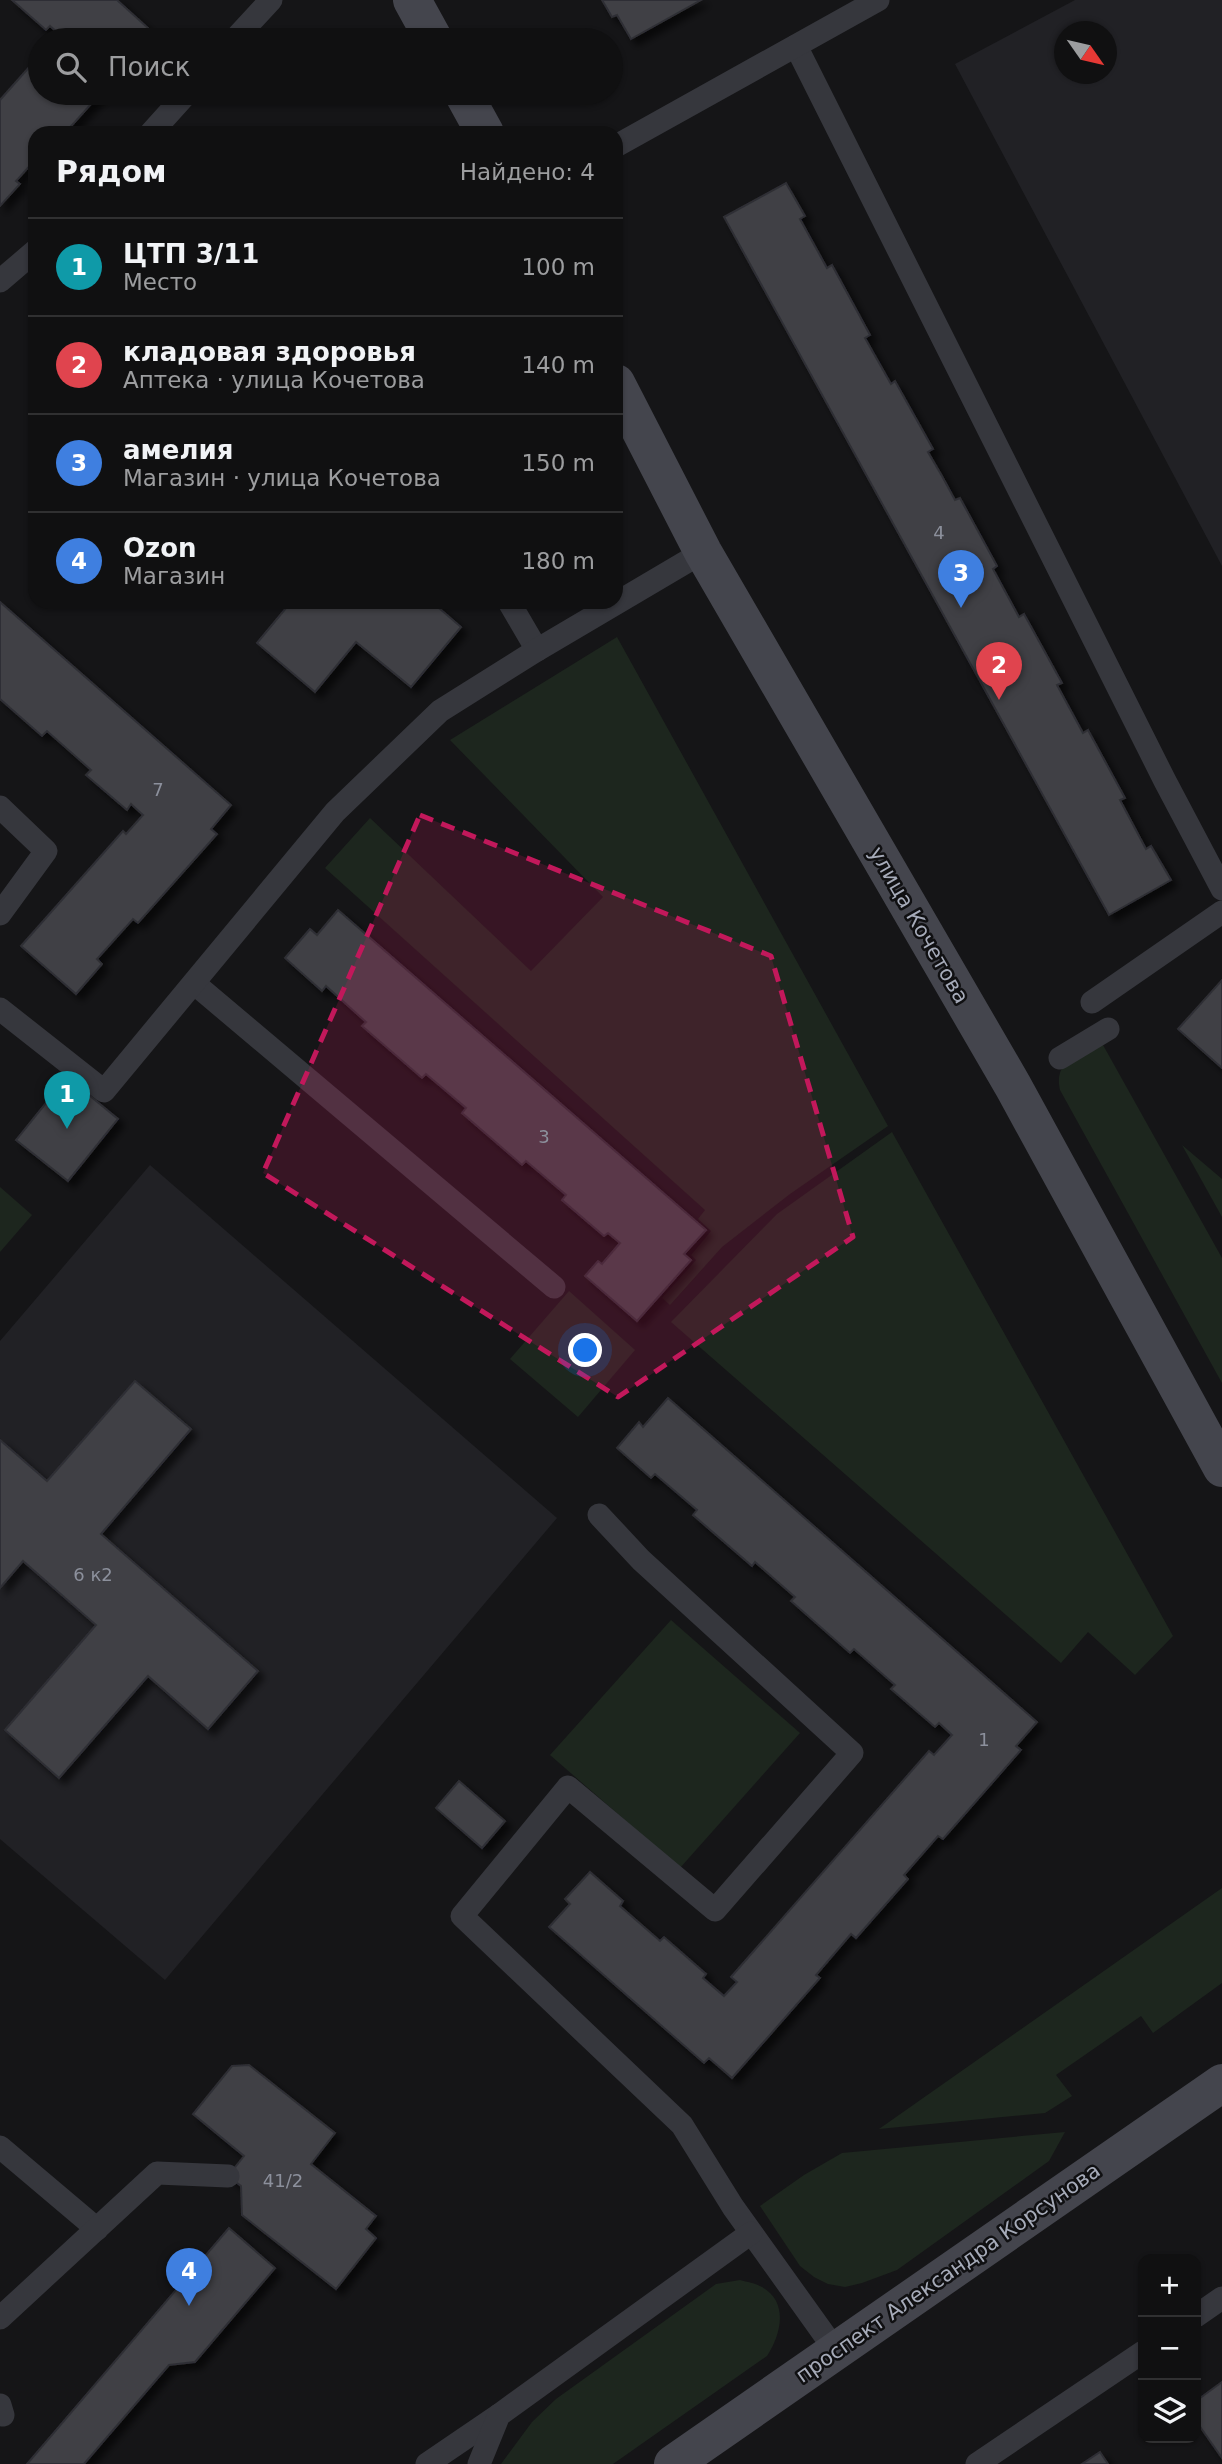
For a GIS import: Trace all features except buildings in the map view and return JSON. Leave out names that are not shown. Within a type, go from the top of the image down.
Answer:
[{"type":"main road","points":[[412,0],[427,28]]},
{"type":"main road","points":[[470,105],[481,126]]},
{"type":"main road","name":"улица Кочетова","points":[[623,397],[703,552],[1013,1086],[1222,1468]]},
{"type":"main road","name":"проспект Александра Корсунова","points":[[673,2464],[1222,2083]]},
{"type":"lane","points":[[245,28],[271,0]]},
{"type":"lane","points":[[623,142],[878,0]]},
{"type":"lane","points":[[796,46],[1152,757],[1222,889]]},
{"type":"lane","points":[[157,126],[176,105]]},
{"type":"lane","points":[[0,281],[28,257]]},
{"type":"lane","points":[[623,599],[703,552]]},
{"type":"lane","points":[[513,609],[537,650]]},
{"type":"lane","points":[[0,1009],[104,1091],[345,803],[440,711],[606,609]]},
{"type":"lane","points":[[0,807],[46,850],[0,914]]},
{"type":"lane","points":[[1092,1002],[1222,912]]},
{"type":"lane","points":[[195,984],[554,1287]]},
{"type":"lane","points":[[1060,1058],[1108,1029]]},
{"type":"lane","points":[[599,1515],[642,1560],[852,1753],[715,1910],[568,1787],[462,1916],[682,2125],[751,2233],[836,2351]]},
{"type":"lane","points":[[0,2147],[97,2229]]},
{"type":"lane","points":[[0,2319],[157,2173],[228,2176]]},
{"type":"lane","points":[[427,2464],[751,2233]]},
{"type":"lane","points":[[1201,2313],[1222,2298]]},
{"type":"lane","points":[[977,2464],[1138,2354]]},
{"type":"lane","points":[[479,2464],[499,2415]]},
{"type":"highlighted area","points":[[420,815],[771,956],[853,1237],[618,1397],[263,1173]]},
{"type":"shaded area","points":[[1075,0],[1222,0],[1222,566],[955,64]]},
{"type":"shaded area","points":[[617,637],[888,1126],[790,1194],[722,1247],[670,1305],[662,1298],[696,1260],[691,1255],[711,1231],[698,1219],[705,1210],[325,868],[370,818],[531,971],[603,897],[450,740]]},
{"type":"shaded area","points":[[1103,1045],[1222,1258],[1222,1383],[1060,1090],[1059,1080],[1064,1065]]},
{"type":"shaded area","points":[[892,1132],[1173,1636],[1135,1675],[1088,1632],[1061,1663],[671,1322],[777,1214]]},
{"type":"shaded area","points":[[1182,1145],[1222,1179],[1222,1217]]},
{"type":"shaded area","points":[[150,1165],[557,1518],[165,1980],[0,1839],[0,1341]]},
{"type":"shaded area","points":[[0,1187],[32,1215],[0,1252]]},
{"type":"shaded area","points":[[569,1291],[635,1350],[578,1417],[510,1359]]},
{"type":"shaded area","points":[[671,1620],[800,1733],[680,1868],[550,1755]]},
{"type":"shaded area","points":[[1222,1888],[1222,1983],[1153,2033],[1141,2016],[1056,2075],[1072,2096],[1045,2113],[879,2129]]},
{"type":"shaded area","points":[[1065,2132],[1049,2161],[897,2270],[862,2283],[845,2287],[828,2284],[814,2277],[800,2266],[760,2206],[804,2175],[842,2153]]},
{"type":"shaded area","points":[[740,2280],[762,2287],[771,2293],[776,2301],[779,2329],[767,2356],[613,2464],[501,2464],[532,2422],[556,2399],[716,2284]]},
{"type":"place","name":"амелия","points":[[961,608]]},
{"type":"place","name":"кладовая здоровья","points":[[999,700]]},
{"type":"place","name":"ЦТП 3/11","points":[[67,1129]]},
{"type":"place","name":"Ozon","points":[[189,2306]]}]
